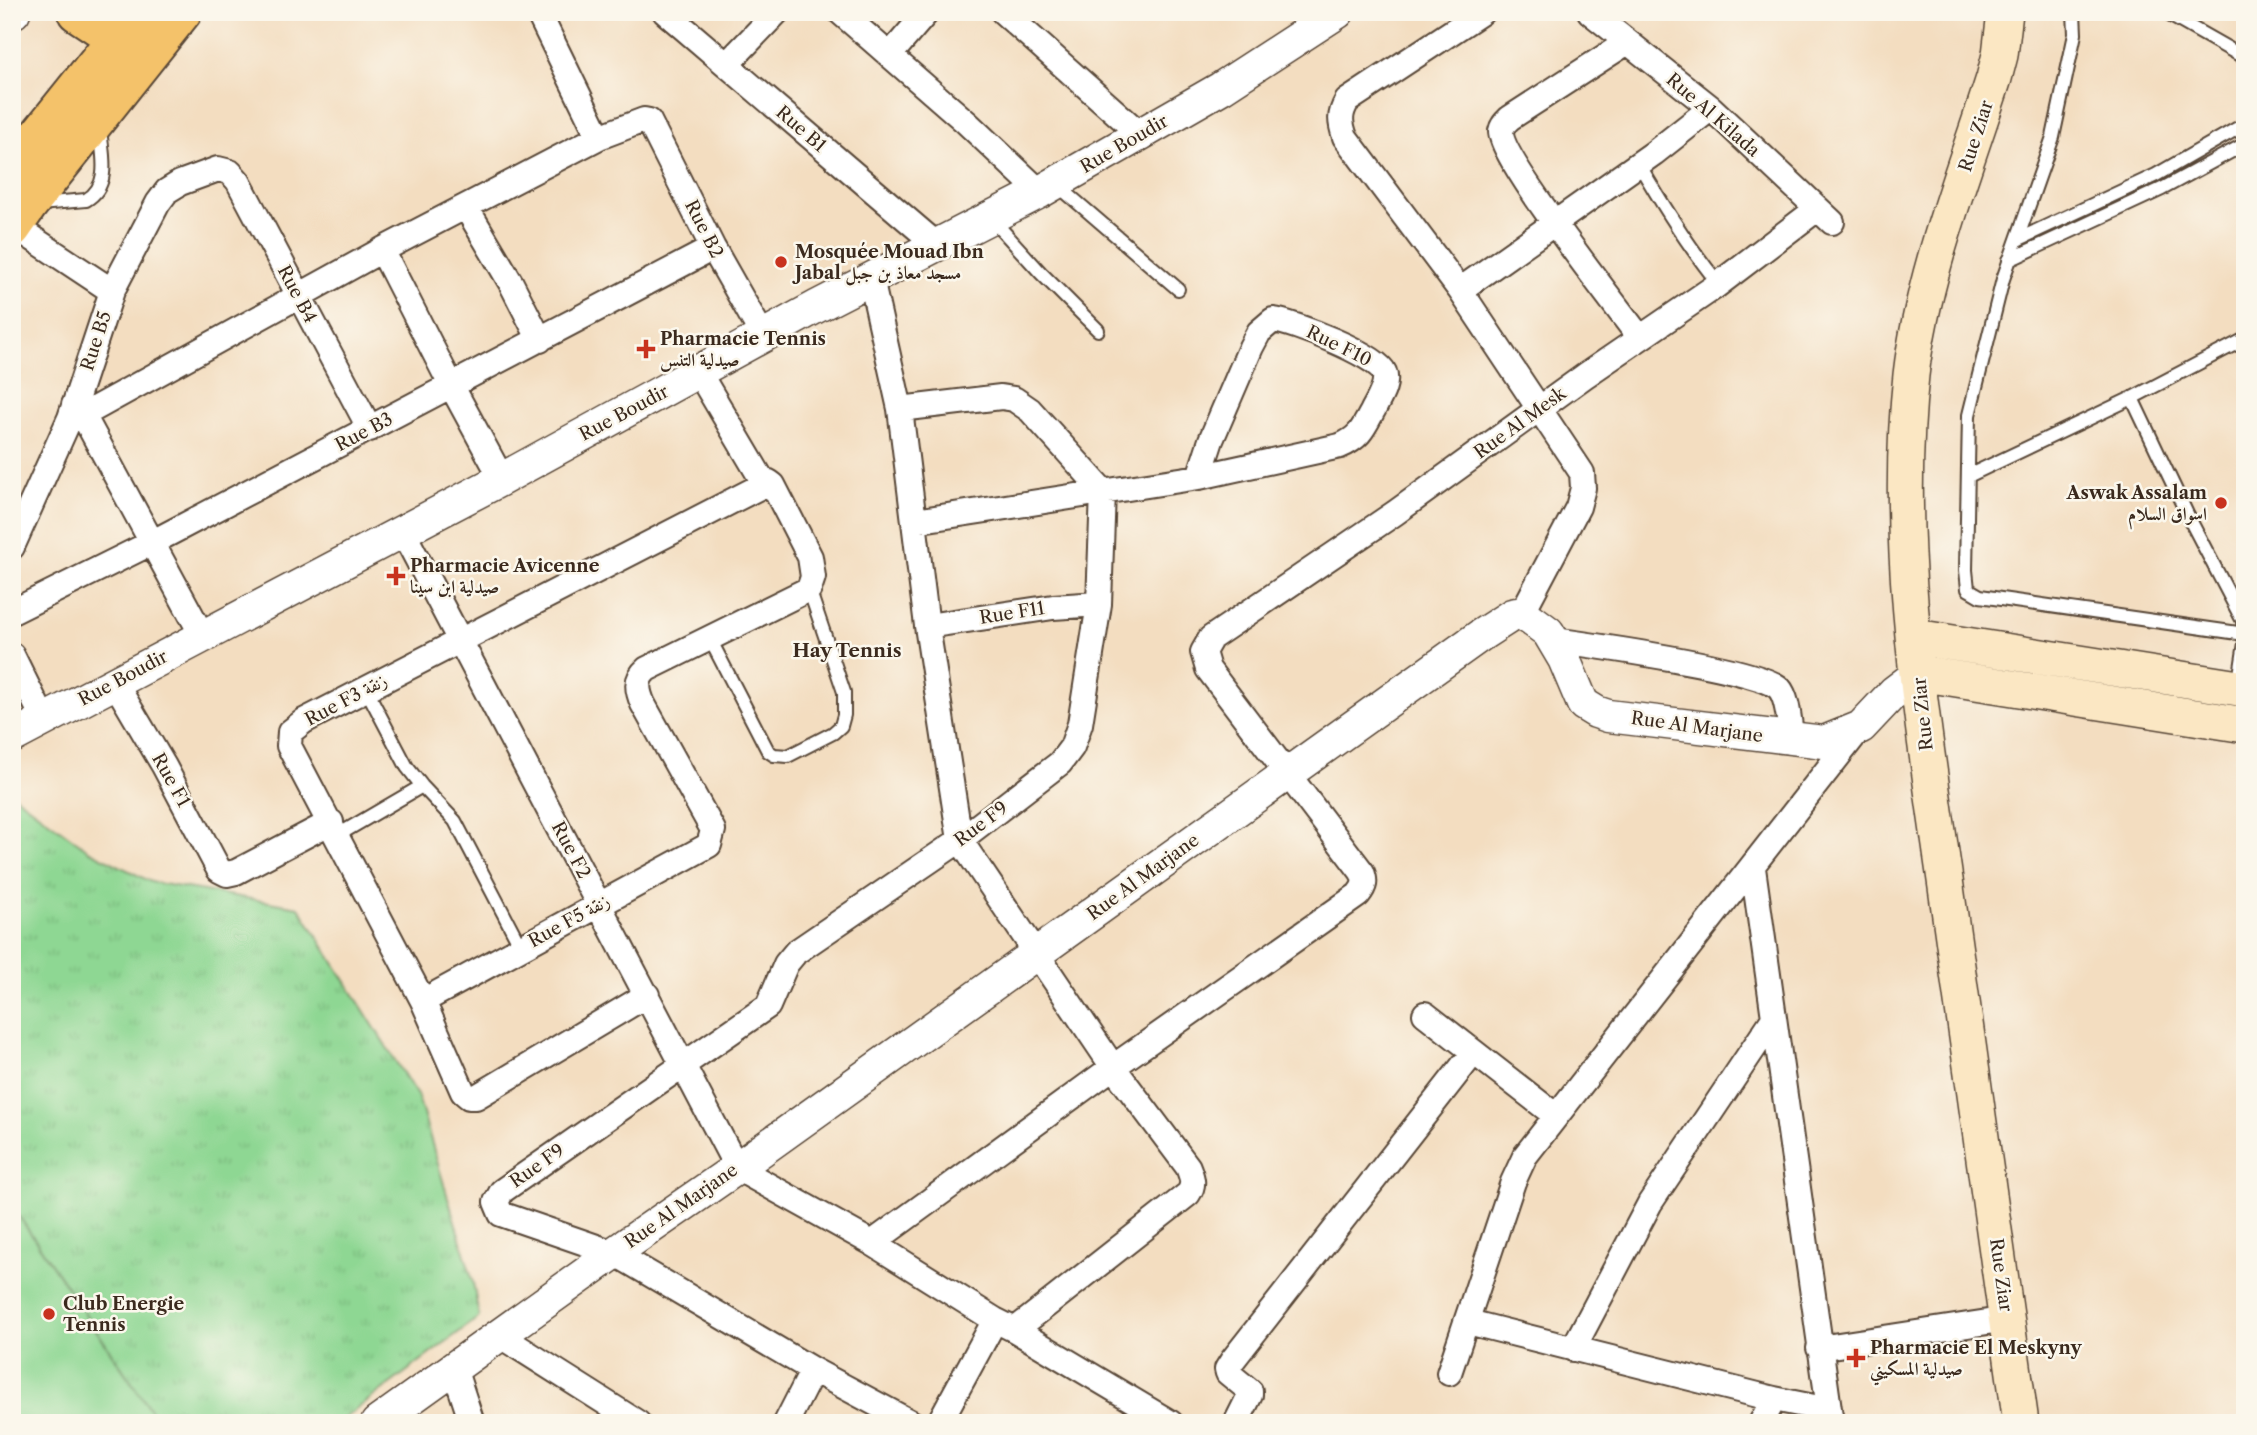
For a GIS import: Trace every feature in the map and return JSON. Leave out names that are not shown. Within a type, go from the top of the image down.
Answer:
[{"type":"main road","points":[[12,169],[127,25],[77,12]]},
{"type":"main road","points":[[18,220],[182,12]]},
{"type":"main road","name":"Rue Ziar","points":[[2005,12],[1994,78],[1924,299],[1912,370],[1904,475],[1905,541],[1927,756],[2021,1423]]},
{"type":"main road","points":[[1915,637],[2241,688],[2239,724],[1919,673]]},
{"type":"street","points":[[202,635],[79,410],[599,137],[538,12]]},
{"type":"street","name":"Rue B1","points":[[665,12],[937,245]]},
{"type":"street","points":[[727,64],[776,12]]},
{"type":"street","points":[[840,12],[1048,187]]},
{"type":"street","points":[[890,55],[927,12]]},
{"type":"street","points":[[1003,12],[1141,135]]},
{"type":"street","name":"Rue Boudir","points":[[12,737],[1048,187],[1222,88],[1338,12]]},
{"type":"street","points":[[1482,12],[1347,100],[1340,114],[1345,137],[1461,290],[1580,467],[1584,479],[1578,506],[1521,615]]},
{"type":"street","name":"Rue Al Kilada","points":[[1590,12],[1711,108],[1824,216]]},
{"type":"street","points":[[1626,43],[1510,118],[1502,129],[1503,141],[1510,156],[1554,222],[1640,338]]},
{"type":"street","points":[[1461,290],[1639,164],[1711,108]]},
{"type":"street","name":"Rue B2","points":[[599,137],[633,122],[649,121],[713,248],[763,336]]},
{"type":"street","name":"Rue B5","points":[[12,547],[79,410],[112,291],[148,219],[162,197],[180,183],[218,170]]},
{"type":"street","name":"Rue B4","points":[[218,170],[230,172],[238,181],[370,429]]},
{"type":"street","points":[[466,207],[540,340]]},
{"type":"street","name":"Rue Al Mesk","points":[[1287,774],[1208,669],[1203,652],[1205,645],[1219,632],[1395,513],[1640,338],[1824,216]]},
{"type":"street","points":[[18,220],[112,291]]},
{"type":"street","name":"Rue B3","points":[[12,612],[153,542],[713,248]]},
{"type":"street","points":[[382,250],[502,479]]},
{"type":"street","points":[[871,279],[900,409],[926,626],[960,840],[1113,1067],[1188,1167],[1193,1187],[1188,1194],[1005,1325],[939,1423]]},
{"type":"street","name":"Rue F10","points":[[915,521],[1199,477],[1340,446],[1354,440],[1366,423],[1385,384],[1385,374],[1381,367],[1336,342],[1297,326],[1273,320],[1259,332],[1251,347],[1211,440],[1199,477]]},
{"type":"street","points":[[699,373],[765,483],[773,485],[796,527],[810,557],[811,579],[710,639]]},
{"type":"street","points":[[900,409],[1001,397],[1014,398],[1030,410],[1103,491]]},
{"type":"street","name":"Rue F3 زنقة","points":[[647,995],[476,1097],[469,1097],[463,1092],[423,1001],[335,829],[289,746],[290,732],[304,721],[765,483]]},
{"type":"street","name":"Rue F9","points":[[614,1253],[501,1214],[496,1202],[502,1191],[768,1006],[786,964],[796,952],[960,840],[1060,763],[1072,747],[1080,724],[1099,604],[1103,491]]},
{"type":"street","name":"Rue F2","points":[[402,532],[737,1168]]},
{"type":"street","name":"Rue F11","points":[[926,626],[1053,607],[1099,604]]},
{"type":"street","name":"Rue Al Marjane","points":[[377,1423],[1512,615],[1521,615],[1538,623],[1555,640],[1579,699],[1596,712],[1792,740],[1824,743],[1861,727],[1894,692],[1919,673]]},
{"type":"street","name":"Rue F5 زنقة","points":[[423,1001],[709,845],[713,830],[639,695],[640,675],[647,669],[710,639]]},
{"type":"street","points":[[1555,640],[1628,651],[1766,680],[1778,687],[1783,694],[1792,740]]},
{"type":"street","points":[[12,655],[44,720]]},
{"type":"street","name":"Rue F1","points":[[115,683],[164,766],[219,870],[227,874],[236,872],[335,829]]},
{"type":"street","points":[[1449,1373],[1513,1182],[1525,1156],[1861,727]]},
{"type":"street","points":[[872,1243],[1113,1067],[1358,895],[1364,887],[1362,872],[1287,774]]},
{"type":"street","points":[[1468,1322],[1774,1399],[1830,1416],[1752,868]]},
{"type":"street","points":[[1425,1014],[1556,1116]]},
{"type":"street","points":[[1573,1349],[1650,1203],[1774,1018]]},
{"type":"street","points":[[1236,1423],[1251,1395],[1250,1391],[1228,1373],[1232,1361],[1473,1053]]},
{"type":"street","points":[[737,1168],[872,1243],[1171,1423]]},
{"type":"street","points":[[614,1253],[813,1370],[912,1423]]},
{"type":"street","points":[[1819,1348],[2007,1319]]},
{"type":"street","points":[[499,1335],[638,1423]]},
{"type":"street","points":[[454,1368],[472,1423]]},
{"type":"street","points":[[786,1423],[813,1370]]},
{"type":"street","points":[[1761,1423],[1774,1399]]},
{"type":"lane","points":[[2074,12],[2075,34],[2053,137],[2010,260],[1973,392],[1969,415],[1966,570],[1968,589],[1980,596],[2245,634]]},
{"type":"lane","points":[[2164,12],[2245,58]]},
{"type":"lane","points":[[2010,260],[2162,189],[2245,144],[2240,127],[2156,175],[2017,240]]},
{"type":"lane","points":[[2197,152],[2205,166]]},
{"type":"lane","points":[[1639,164],[1694,254],[1719,284]]},
{"type":"lane","points":[[2156,175],[2162,189]]},
{"type":"lane","points":[[1048,187],[1178,289]]},
{"type":"lane","points":[[2112,196],[2119,210]]},
{"type":"lane","points":[[990,218],[1098,330]]},
{"type":"lane","points":[[2065,218],[2072,232]]},
{"type":"lane","points":[[1968,476],[2132,398],[2245,339]]},
{"type":"lane","points":[[2132,398],[2187,514],[2245,625]]},
{"type":"lane","points":[[710,639],[768,751],[774,755],[788,756],[832,733],[841,726],[845,692],[811,579]]},
{"type":"lane","points":[[2241,688],[2245,643]]},
{"type":"lane","points":[[366,689],[407,767],[455,821],[521,947]]},
{"type":"lane","points":[[335,829],[422,786]]},
{"type":"green space","points":[[12,794],[88,850],[151,882],[299,907],[418,1097],[473,1282],[479,1317],[338,1423],[159,1423],[12,1206]]},
{"type":"green space","name":"Club Energie Tennis","points":[[12,1206],[159,1423],[12,1423]]},
{"type":"place","name":"Mosquée Mouad Ibn Jabal مسجد معاذ بن جبل","points":[[781,262]]},
{"type":"place","name":"Pharmacie Tennis صيدلية التنس","points":[[646,349]]},
{"type":"place","name":"Aswak Assalam اسواق السلام","points":[[2221,503]]},
{"type":"place","name":"Pharmacie Avicenne صيدلية ابن سينا","points":[[396,576]]},
{"type":"place","name":"Club Energie Tennis","points":[[49,1314]]},
{"type":"place","name":"Pharmacie El Meskyny صيدلية المسكيني","points":[[1856,1358]]},
{"type":"district","name":"Hay Tennis","points":[[847,650]]}]
